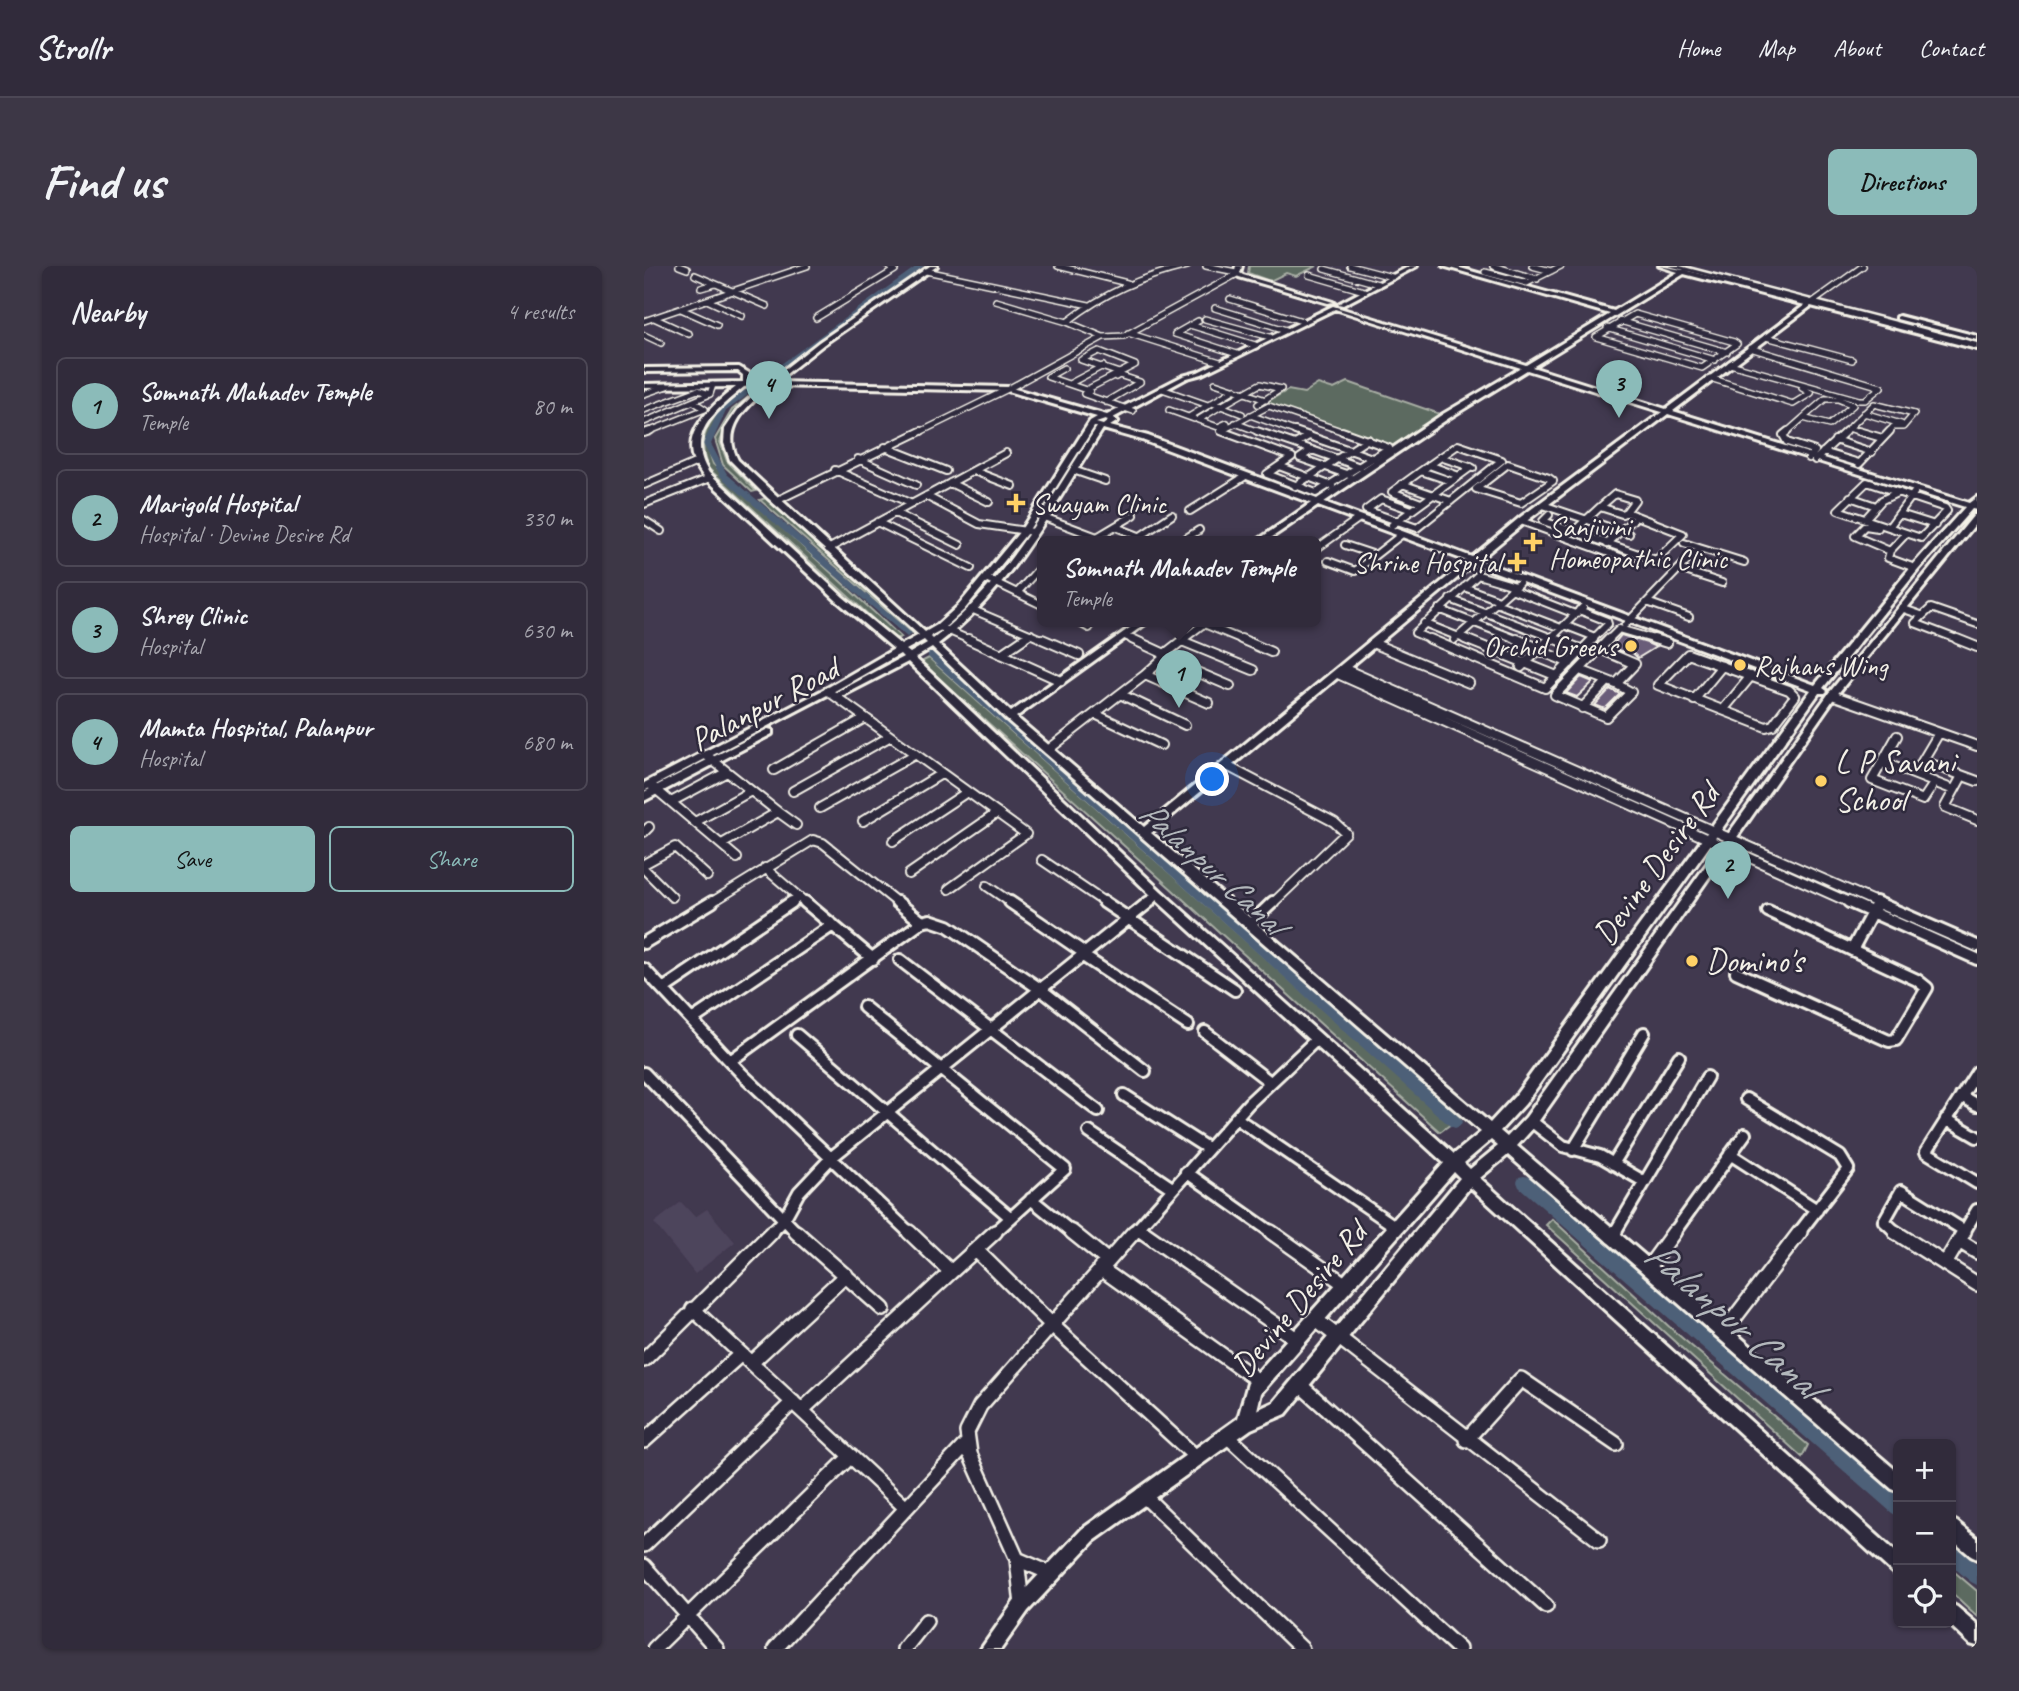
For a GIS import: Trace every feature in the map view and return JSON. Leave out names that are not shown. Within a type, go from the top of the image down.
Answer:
[{"type":"main road","points":[[1672,266],[1977,343]]},
{"type":"street","points":[[679,266],[687,269]]},
{"type":"street","points":[[644,321],[807,266]]},
{"type":"street","points":[[816,318],[895,270],[888,266]]},
{"type":"street","points":[[645,432],[712,410],[934,266]]},
{"type":"street","points":[[1058,266],[1127,283]]},
{"type":"street","points":[[1082,272],[1093,266]]},
{"type":"street","points":[[1206,266],[1237,271],[1366,316],[1851,471],[1913,494],[1975,508]]},
{"type":"street","points":[[1350,266],[1392,277]]},
{"type":"street","points":[[905,654],[931,639],[971,609],[1014,551],[1035,532],[1041,515],[1056,491],[1110,420],[1220,362],[1415,266]]},
{"type":"street","points":[[1446,266],[1526,283],[1560,266]]},
{"type":"street","points":[[1537,279],[1493,266],[1484,271],[1614,313]]},
{"type":"street","points":[[1496,277],[1518,266]]},
{"type":"street","points":[[1662,266],[1686,268]]},
{"type":"street","points":[[1144,833],[1521,522],[1665,411],[1863,266]]},
{"type":"street","points":[[1067,322],[1089,305],[1127,283],[1181,267]]},
{"type":"street","points":[[1523,275],[1535,267],[1551,271]]},
{"type":"street","points":[[1267,536],[1376,459],[1686,268]]},
{"type":"street","points":[[1324,269],[1378,284]]},
{"type":"street","points":[[926,271],[1089,305]]},
{"type":"street","points":[[996,301],[1067,322],[1103,337],[1119,337],[1237,271]]},
{"type":"street","points":[[695,275],[767,306]]},
{"type":"street","points":[[1310,275],[1363,291]]},
{"type":"street","points":[[701,288],[715,284]]},
{"type":"street","points":[[1230,299],[1305,320]]},
{"type":"street","points":[[707,300],[742,316]]},
{"type":"street","points":[[1215,308],[1286,330]]},
{"type":"street","points":[[681,309],[717,325]]},
{"type":"street","points":[[1635,314],[1737,344],[1700,368],[1596,337],[1613,325],[1635,314]]},
{"type":"street","points":[[654,318],[689,334]]},
{"type":"street","points":[[1205,319],[1270,337]]},
{"type":"street","points":[[1198,321],[1175,334],[1237,354]]},
{"type":"street","points":[[1600,321],[1662,345],[1720,356]]},
{"type":"street","points":[[1660,332],[1672,324]]},
{"type":"street","points":[[1190,325],[1255,345]]},
{"type":"street","points":[[1613,325],[1660,332],[1698,343],[1731,363],[1811,393],[1799,403],[1793,404],[1710,378]]},
{"type":"street","points":[[1128,334],[1220,362]]},
{"type":"street","points":[[644,335],[661,343]]},
{"type":"street","points":[[1698,343],[1710,335]]},
{"type":"street","points":[[776,501],[835,470],[1008,389],[1103,337]]},
{"type":"street","points":[[1766,337],[1852,359]]},
{"type":"street","points":[[1650,353],[1662,345]]},
{"type":"street","points":[[1731,363],[1864,401],[1881,387],[1751,348]]},
{"type":"street","points":[[1064,368],[1048,377],[1086,390],[1119,373],[1135,364],[1097,351],[1081,359],[1119,373]]},
{"type":"street","points":[[1069,384],[1119,358]]},
{"type":"street","points":[[1777,377],[1798,362]]},
{"type":"street","points":[[1053,365],[1103,381]]},
{"type":"street","points":[[1794,382],[1815,366]]},
{"type":"street","points":[[644,370],[739,369],[747,373],[754,385]]},
{"type":"street","points":[[1820,389],[1839,373]]},
{"type":"street","points":[[1106,402],[1140,382],[1119,375],[1084,394],[1106,402],[1129,410]]},
{"type":"street","points":[[1840,395],[1858,379]]},
{"type":"street","points":[[1215,383],[1263,402]]},
{"type":"street","points":[[1189,417],[1262,383],[1281,389],[1221,431],[1349,475]]},
{"type":"street","points":[[644,422],[710,394],[713,385]]},
{"type":"street","points":[[754,385],[727,437],[731,456],[737,464],[828,549],[931,639],[1010,717],[1893,1479]]},
{"type":"street","points":[[644,386],[1008,389],[1110,420],[1140,431],[1145,438]]},
{"type":"street","points":[[644,394],[667,386]]},
{"type":"street","points":[[1170,388],[1196,395],[1254,430],[1360,467]]},
{"type":"street","points":[[1170,388],[1189,399],[1242,414]]},
{"type":"street","points":[[645,410],[698,390],[710,394]]},
{"type":"street","points":[[1221,406],[1239,393]]},
{"type":"street","points":[[1189,399],[1196,395]]},
{"type":"street","points":[[673,399],[685,405]]},
{"type":"street","points":[[1802,418],[1829,425],[1853,405],[1839,399],[1825,399],[1802,418],[1783,438],[1815,451],[1812,459]]},
{"type":"street","points":[[645,432],[705,409],[694,402]]},
{"type":"street","points":[[1812,459],[1864,413],[1879,404],[1914,414],[1905,425],[1893,427],[1851,471]]},
{"type":"street","points":[[1198,420],[1212,405]]},
{"type":"street","points":[[1060,406],[1068,413],[1092,423],[1145,438],[1473,562],[1516,585],[1608,622],[1545,688],[1415,633],[1450,599],[1482,575],[1516,585],[1580,609],[1746,663],[1977,746]]},
{"type":"street","points":[[1169,410],[1219,427],[1267,406],[1389,447],[1376,459],[1318,494],[1267,474],[1312,450]]},
{"type":"street","points":[[645,410],[673,422]]},
{"type":"street","points":[[712,410],[701,425],[695,441],[697,462],[710,478],[840,599],[905,654],[1157,894],[1316,1040],[1897,1565]]},
{"type":"street","points":[[1864,413],[1905,425]]},
{"type":"street","points":[[1250,415],[1376,459]]},
{"type":"street","points":[[1287,428],[1304,418]]},
{"type":"street","points":[[1056,491],[1066,462],[1092,423],[1110,420]]},
{"type":"street","points":[[1254,430],[1269,421]]},
{"type":"street","points":[[1849,428],[1882,438]]},
{"type":"street","points":[[1325,441],[1342,431]]},
{"type":"street","points":[[1258,444],[1273,436]]},
{"type":"street","points":[[1295,444],[1309,436]]},
{"type":"street","points":[[1285,492],[1368,439]]},
{"type":"street","points":[[1835,440],[1872,452]]},
{"type":"street","points":[[1416,507],[1381,499],[1366,510],[1418,528],[1502,460],[1458,445],[1392,493],[1433,515]]},
{"type":"street","points":[[885,447],[946,471]]},
{"type":"street","points":[[1823,452],[1859,464]]},
{"type":"street","points":[[828,549],[1006,453]]},
{"type":"street","points":[[1440,457],[1487,473]]},
{"type":"street","points":[[858,459],[916,485]]},
{"type":"street","points":[[644,485],[697,462]]},
{"type":"street","points":[[1066,462],[1105,481]]},
{"type":"street","points":[[1553,481],[1521,503],[1476,488],[1508,464],[1567,486]]},
{"type":"street","points":[[1429,465],[1455,479]]},
{"type":"street","points":[[1279,466],[1332,486]]},
{"type":"street","points":[[1386,529],[1471,467]]},
{"type":"street","points":[[835,470],[912,504]]},
{"type":"street","points":[[974,471],[1013,486]]},
{"type":"street","points":[[1421,471],[1471,485]]},
{"type":"street","points":[[1191,511],[1244,477]]},
{"type":"street","points":[[645,502],[710,478]]},
{"type":"street","points":[[1901,490],[1867,482],[1838,510],[1923,538],[1946,509],[1913,494]]},
{"type":"street","points":[[950,484],[989,502]]},
{"type":"street","points":[[1402,484],[1451,501]]},
{"type":"street","points":[[1865,519],[1889,495],[1901,490]]},
{"type":"street","points":[[1573,532],[1587,520],[1601,507],[1616,494],[1637,500],[1622,514],[1601,507]]},
{"type":"street","points":[[1889,527],[1913,494]]},
{"type":"street","points":[[926,496],[979,524],[1035,532]]},
{"type":"street","points":[[1850,497],[1876,506]]},
{"type":"street","points":[[1543,505],[1625,533]]},
{"type":"street","name":"Devine Desire Rd","points":[[1245,1423],[1254,1390],[1260,1382],[1452,1164],[1490,1133],[1520,1100],[1817,689],[1915,568],[1975,508]]},
{"type":"street","name":"Devine Desire Rd","points":[[1245,1423],[1280,1408],[1468,1179],[1507,1147],[1531,1121],[1832,695],[1975,508]]},
{"type":"street","points":[[1549,515],[1543,522],[1656,560],[1683,534],[1626,512]]},
{"type":"street","points":[[895,513],[960,545]]},
{"type":"street","points":[[1900,514],[1935,525]]},
{"type":"street","points":[[1041,515],[1094,536]]},
{"type":"street","points":[[1014,551],[1024,531],[1041,515]]},
{"type":"street","points":[[1099,536],[1134,515]]},
{"type":"street","points":[[1116,527],[1140,536],[1172,515]]},
{"type":"street","points":[[1607,544],[1625,533],[1637,516]]},
{"type":"street","points":[[1321,545],[1358,519]]},
{"type":"street","points":[[644,520],[661,531]]},
{"type":"street","points":[[877,522],[971,568]]},
{"type":"street","points":[[1521,522],[1631,561]]},
{"type":"street","points":[[1890,551],[1855,536],[1871,525],[1934,547]]},
{"type":"street","points":[[1190,536],[1199,530]]},
{"type":"street","points":[[1328,561],[1355,570],[1401,535]]},
{"type":"street","points":[[1904,537],[1890,551],[1888,558],[1915,568]]},
{"type":"street","points":[[1684,542],[1744,562]]},
{"type":"street","points":[[1345,545],[1376,555]]},
{"type":"street","points":[[1580,670],[1631,692],[1609,716],[1582,708],[1555,695],[1699,548]]},
{"type":"street","points":[[1679,569],[1722,583]]},
{"type":"street","points":[[1017,593],[1037,571]]},
{"type":"street","points":[[991,581],[1037,603]]},
{"type":"street","points":[[944,629],[961,608],[991,581]]},
{"type":"street","points":[[1446,647],[1516,585]]},
{"type":"street","points":[[1464,587],[1595,637]]},
{"type":"street","points":[[1450,599],[1583,650]]},
{"type":"street","points":[[1647,602],[1689,617]]},
{"type":"street","points":[[1901,608],[1921,615]]},
{"type":"street","points":[[1961,641],[1977,624],[1931,608],[1921,615],[1915,624],[1977,647]]},
{"type":"street","points":[[971,609],[1079,655]]},
{"type":"street","points":[[1513,674],[1580,609]]},
{"type":"street","points":[[1439,610],[1570,663]]},
{"type":"street","points":[[1941,634],[1957,617]]},
{"type":"street","points":[[1424,622],[1557,676]]},
{"type":"street","points":[[1626,624],[1667,643]]},
{"type":"street","points":[[1010,717],[1137,627]]},
{"type":"street","points":[[1048,750],[1145,675],[1200,627]]},
{"type":"street","points":[[1214,627],[1271,652]]},
{"type":"street","points":[[944,629],[1061,681]]},
{"type":"street","points":[[1001,654],[1031,634]]},
{"type":"street","points":[[1125,636],[1230,687]]},
{"type":"street","points":[[1182,641],[1253,670]]},
{"type":"street","points":[[1375,644],[1469,683]]},
{"type":"street","points":[[1582,708],[1634,663],[1600,649]]},
{"type":"street","name":"Palanpur Road","points":[[832,693],[905,654]]},
{"type":"street","points":[[1686,654],[1722,666],[1794,694],[1773,725],[1766,727],[1658,683],[1686,654]]},
{"type":"street","points":[[1738,672],[1746,663]]},
{"type":"street","points":[[1694,699],[1722,666]]},
{"type":"street","points":[[1342,672],[1875,907],[1977,946]]},
{"type":"street","points":[[1145,675],[1209,703]]},
{"type":"street","points":[[1723,710],[1751,676]]},
{"type":"street","points":[[647,791],[832,693],[863,719],[1024,831],[1026,836],[948,889]]},
{"type":"street","points":[[1120,694],[1185,725]]},
{"type":"street","points":[[1095,714],[1161,745]]},
{"type":"street","points":[[774,770],[863,719]]},
{"type":"street","points":[[1915,775],[1939,733]]},
{"type":"street","points":[[1897,736],[1871,778],[1925,800],[1935,782]]},
{"type":"street","points":[[793,791],[889,737]]},
{"type":"street","points":[[820,808],[914,755]]},
{"type":"street","points":[[710,758],[796,825]]},
{"type":"street","points":[[1923,761],[1977,781]]},
{"type":"street","points":[[1882,762],[1954,790]]},
{"type":"street","points":[[1227,766],[1334,822],[1346,833],[1250,924]]},
{"type":"street","points":[[671,802],[727,772]]},
{"type":"street","points":[[863,821],[941,774]]},
{"type":"street","points":[[1962,776],[1945,807],[1977,820]]},
{"type":"street","points":[[647,791],[671,802],[737,858]]},
{"type":"street","points":[[695,822],[751,791]]},
{"type":"street","points":[[893,841],[967,792]]},
{"type":"street","points":[[722,844],[778,812]]},
{"type":"street","points":[[909,874],[997,813]]},
{"type":"street","points":[[644,943],[806,843],[818,841],[922,922]]},
{"type":"street","points":[[644,864],[676,847],[707,876]]},
{"type":"street","points":[[1042,860],[1235,990]]},
{"type":"street","points":[[765,868],[873,959]]},
{"type":"street","points":[[644,869],[672,897]]},
{"type":"street","points":[[986,886],[1188,1025]]},
{"type":"street","points":[[644,1360],[783,1221],[799,1192],[832,1157],[1130,920],[1157,894]]},
{"type":"street","points":[[663,989],[799,897]]},
{"type":"street","points":[[1852,950],[1875,907]]},
{"type":"street","points":[[1875,907],[1977,959]]},
{"type":"street","points":[[1736,972],[1879,1039],[1896,1040],[1927,988],[1917,980],[1768,911]]},
{"type":"street","points":[[730,1062],[922,922],[930,920],[948,926],[1040,989],[1145,1071]]},
{"type":"street","points":[[692,1020],[834,925]]},
{"type":"street","points":[[901,960],[1098,1111]]},
{"type":"street","points":[[644,969],[730,1062],[951,1272]]},
{"type":"street","points":[[644,1545],[1065,1169],[864,1007]]},
{"type":"street","points":[[1205,1032],[1270,1082]]},
{"type":"street","points":[[1573,1150],[1644,1033]]},
{"type":"street","points":[[797,1035],[887,1115],[1012,1218]]},
{"type":"street","points":[[1022,1605],[1017,1559],[970,1454],[967,1432],[980,1406],[1208,1148],[1270,1082],[1316,1040]]},
{"type":"street","points":[[1613,1164],[1679,1057]]},
{"type":"street","points":[[1977,1072],[1926,1152],[1977,1183]]},
{"type":"street","points":[[644,1073],[783,1221],[883,1309]]},
{"type":"street","points":[[1612,1237],[1707,1077]]},
{"type":"street","points":[[1124,1095],[1208,1148]]},
{"type":"street","points":[[1961,1096],[1977,1105]]},
{"type":"street","points":[[1723,1333],[1848,1169],[1840,1156],[1746,1099]]},
{"type":"street","points":[[1236,1118],[1396,1227]]},
{"type":"street","points":[[1946,1119],[1977,1137]]},
{"type":"street","points":[[1531,1121],[1563,1146],[1590,1152],[1646,1182]]},
{"type":"street","points":[[1089,1132],[1172,1188]]},
{"type":"street","points":[[1648,1268],[1745,1134]]},
{"type":"street","points":[[1730,1154],[1817,1210]]},
{"type":"street","points":[[1186,1172],[1346,1284]]},
{"type":"street","points":[[1977,1252],[1962,1236],[1901,1191],[1885,1217],[1888,1228],[1977,1284]]},
{"type":"street","points":[[1031,1199],[1104,1265],[1260,1382]]},
{"type":"street","points":[[1945,1264],[1976,1213]]},
{"type":"street","points":[[1138,1228],[1297,1340]]},
{"type":"street","points":[[976,1250],[1052,1325],[1197,1458]]},
{"type":"street","points":[[644,1441],[846,1275]]},
{"type":"street","points":[[693,1309],[906,1508]]},
{"type":"street","points":[[1315,1319],[1466,1440],[1599,1540]]},
{"type":"street","points":[[1466,1440],[1521,1379],[1616,1444]]},
{"type":"street","points":[[1299,1384],[1546,1606]]},
{"type":"street","points":[[989,1649],[1022,1605],[1088,1535],[1245,1423]]},
{"type":"street","points":[[1227,1436],[1459,1649]]},
{"type":"street","points":[[775,1649],[968,1442]]},
{"type":"street","points":[[654,1649],[689,1618],[850,1456]]},
{"type":"street","points":[[1142,1494],[1302,1649]]},
{"type":"street","points":[[1956,1532],[1977,1550]]},
{"type":"street","points":[[1017,1559],[1052,1574]]},
{"type":"street","points":[[644,1566],[717,1649]]},
{"type":"street","points":[[1956,1618],[1977,1637]]},
{"type":"street","points":[[904,1649],[926,1621]]},
{"type":"shaded area","points":[[681,1202],[695,1217],[707,1209],[735,1242],[695,1274],[654,1223]]},
{"type":"green space","points":[[1249,266],[1317,266],[1296,276],[1286,273],[1270,281],[1248,273]]},
{"type":"green space","points":[[1348,382],[1440,414],[1397,448],[1264,403],[1288,390],[1304,393],[1318,384],[1334,389]]},
{"type":"green space","points":[[750,387],[721,411],[706,442],[713,464],[901,637],[895,639],[708,468],[703,442],[706,432],[718,413]]},
{"type":"green space","points":[[759,391],[729,418],[720,442],[727,461],[756,491],[752,492],[723,465],[715,439],[732,410]]},
{"type":"green space","points":[[766,498],[916,631],[912,633],[760,500]]},
{"type":"green space","points":[[929,658],[1451,1124],[1440,1132],[921,662]]},
{"type":"green space","points":[[1140,832],[1463,1116],[1459,1120],[1138,834]]},
{"type":"green space","points":[[1557,1196],[1870,1465],[1865,1470],[1553,1200]]},
{"type":"green space","points":[[1552,1219],[1675,1332],[1808,1445],[1802,1457],[1546,1225]]},
{"type":"green space","points":[[1956,1573],[1977,1591],[1977,1616],[1956,1597]]},
{"type":"building","name":"Orchid Greens","points":[[1621,635],[1656,647],[1638,658],[1627,648],[1623,652],[1611,647]]},
{"type":"building","points":[[1581,677],[1593,682],[1577,697],[1566,693]]},
{"type":"building","points":[[1610,689],[1620,694],[1605,709],[1595,705]]},
{"type":"waterway","points":[[907,634],[724,475],[707,444],[723,410],[921,266]]},
{"type":"waterway","name":"Palanpur Canal","points":[[931,655],[1455,1122]]},
{"type":"waterway","name":"Palanpur Canal","points":[[1524,1182],[1893,1503]]},
{"type":"waterway","name":"Palanpur Canal","points":[[1956,1557],[1977,1576]]},
{"type":"place","name":"Shrey Clinic","points":[[1619,418]]},
{"type":"place","name":"Mamta Hospital, Palanpur","points":[[769,419]]},
{"type":"place","name":"Swayam Clinic","points":[[1016,503]]},
{"type":"place","name":"Sanjivini Homeopathic Clinic","points":[[1533,542]]},
{"type":"place","name":"Shrine Hospital","points":[[1517,562]]},
{"type":"place","name":"Orchid Greens","points":[[1631,646]]},
{"type":"place","name":"Rajhans Wing","points":[[1740,665]]},
{"type":"place","name":"Somnath Mahadev Temple","points":[[1179,708]]},
{"type":"place","name":"L P Savani School","points":[[1821,781]]},
{"type":"place","name":"Marigold Hospital","points":[[1728,899]]},
{"type":"place","name":"Domino's","points":[[1692,961]]}]
